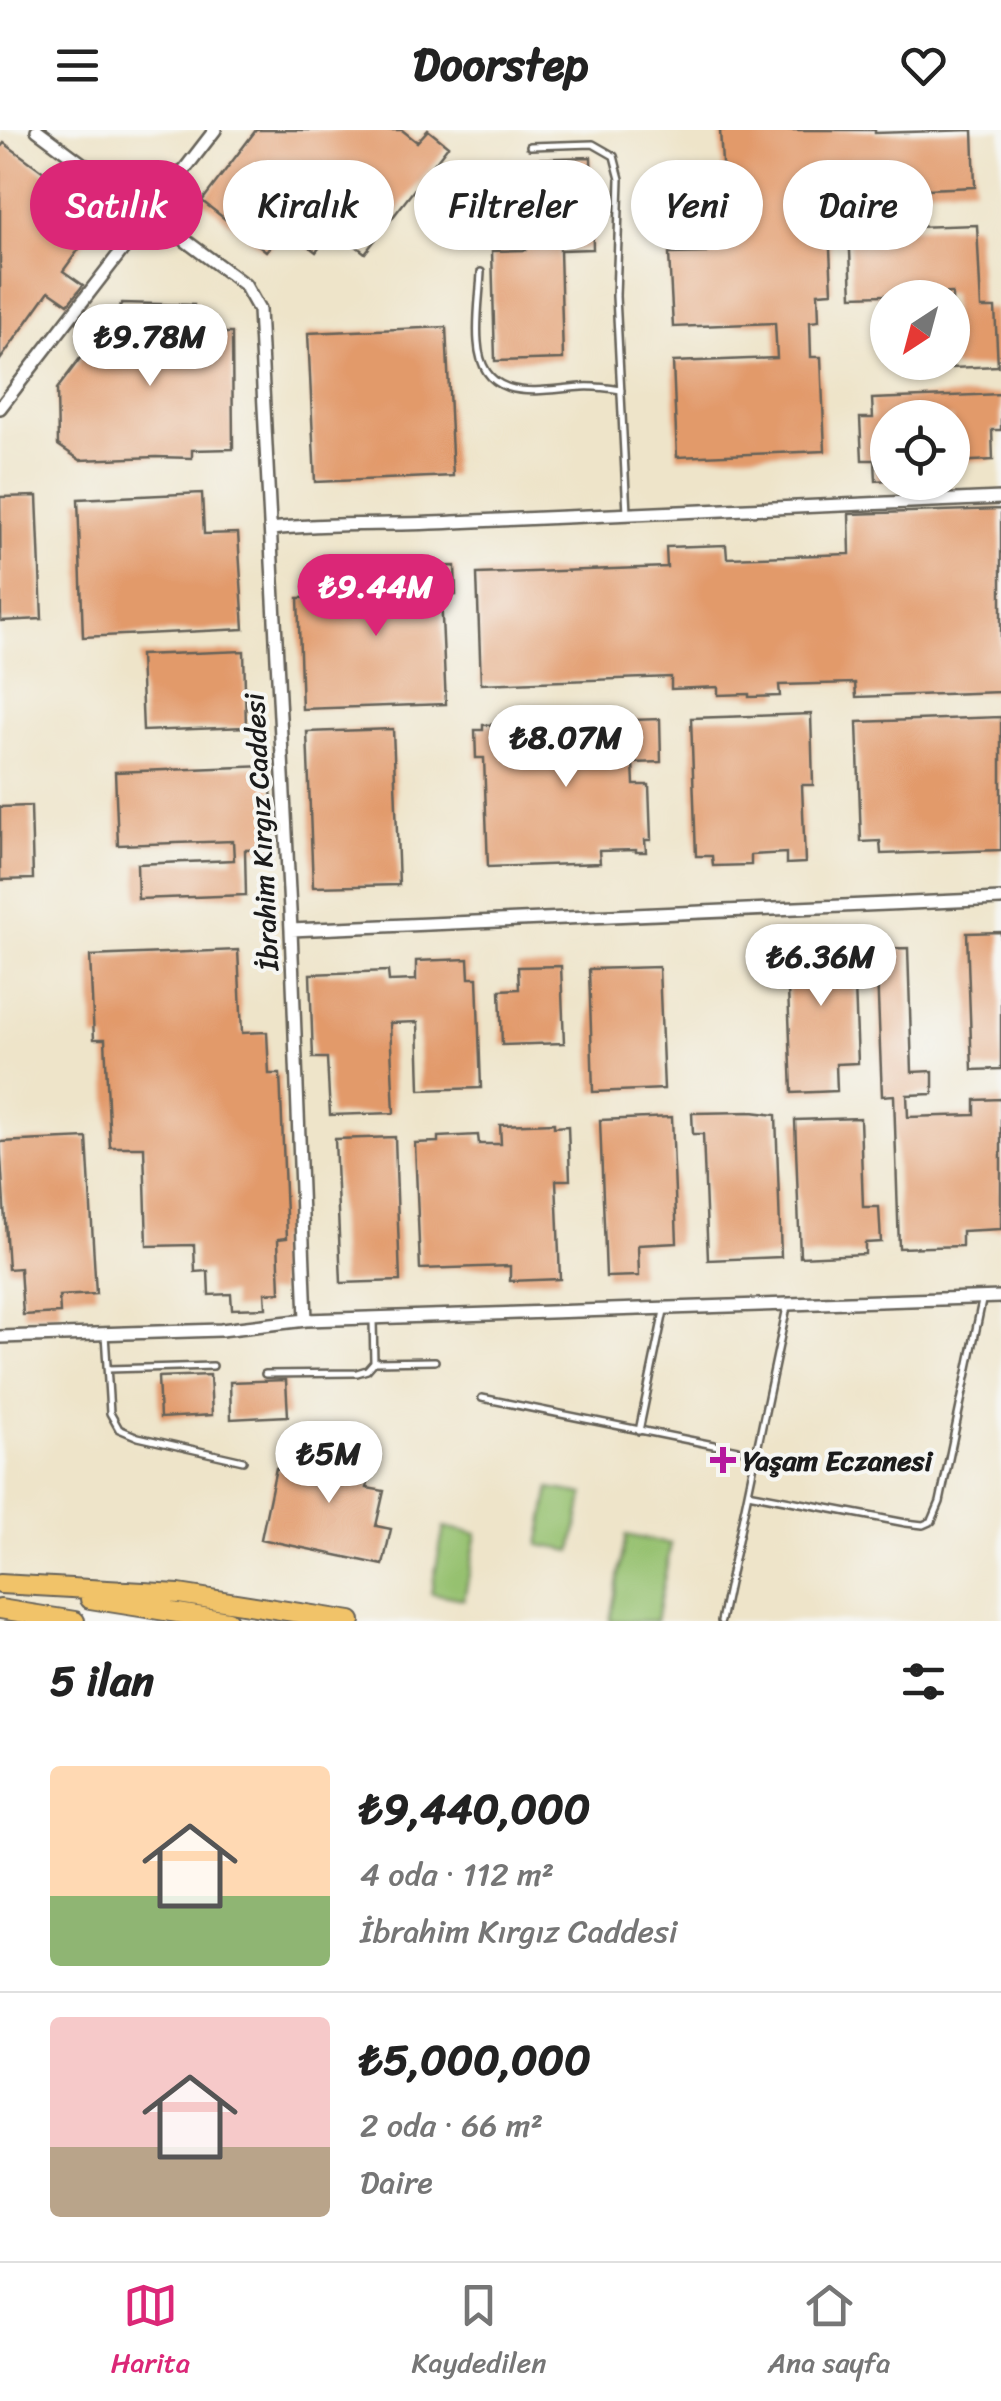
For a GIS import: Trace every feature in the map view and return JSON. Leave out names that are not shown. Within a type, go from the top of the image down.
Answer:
[{"type":"highway","points":[[0,1584],[228,1621]]},
{"type":"highway","points":[[0,1584],[180,1594],[350,1621]]},
{"type":"highway","points":[[0,1610],[44,1621]]},
{"type":"highway","points":[[0,1610],[75,1621]]},
{"type":"street","name":"İbrahim Kırgız Caddesi","points":[[37,130],[79,160]]},
{"type":"street","points":[[192,160],[216,130]]},
{"type":"street","points":[[0,408],[122,250]]},
{"type":"street","name":"İbrahim Kırgız Caddesi","points":[[200,250],[245,285],[258,310],[292,930],[306,1320]]},
{"type":"street","points":[[271,529],[314,524],[443,523],[1001,498]]},
{"type":"street","points":[[292,930],[1001,899]]},
{"type":"street","points":[[0,1337],[221,1330],[306,1320],[1001,1297]]},
{"type":"lane","points":[[530,146],[592,144],[614,156],[620,179],[616,296],[626,513]]},
{"type":"lane","points":[[481,272],[478,346],[486,370],[498,385],[529,393],[588,386],[621,390]]},
{"type":"lane","points":[[748,1493],[923,1525],[932,1521],[940,1502],[982,1298]]},
{"type":"lane","points":[[721,1621],[788,1304]]},
{"type":"lane","points":[[640,1431],[664,1308]]},
{"type":"lane","points":[[265,1374],[368,1370],[374,1362],[373,1318]]},
{"type":"lane","points":[[105,1334],[110,1414],[119,1429],[138,1437],[243,1460]]},
{"type":"lane","points":[[374,1362],[435,1361]]},
{"type":"lane","points":[[108,1369],[213,1366]]},
{"type":"lane","points":[[482,1398],[738,1450]]},
{"type":"green space","points":[[550,1488],[584,1494],[572,1551],[539,1545]]},
{"type":"green space","points":[[444,1527],[477,1534],[464,1599],[431,1593]]},
{"type":"green space","points":[[626,1535],[671,1544],[656,1621],[610,1621]]},
{"type":"building","points":[[256,130],[402,130],[417,142],[428,130],[448,146],[437,160],[414,160],[414,190],[394,216],[394,160],[233,160]]},
{"type":"building","points":[[720,130],[973,130],[975,187],[933,189],[933,160],[783,160],[783,250],[830,250],[832,292],[818,293],[819,321],[810,322],[811,357],[821,357],[825,451],[677,457],[673,362],[777,358],[775,323],[673,327],[669,254],[763,250],[763,160],[722,160]]},
{"type":"building","points":[[4,143],[30,162],[30,250],[78,250],[63,271],[83,285],[68,304],[49,291],[0,360],[0,148]]},
{"type":"building","points":[[591,157],[591,160],[524,160]]},
{"type":"building","points":[[223,173],[223,217],[203,200]]},
{"type":"building","points":[[977,225],[981,308],[995,308],[998,366],[970,367],[970,280],[870,280],[870,295],[852,296],[850,250],[933,250],[933,226]]},
{"type":"building","points":[[560,250],[563,359],[495,361],[492,251]]},
{"type":"building","points":[[122,303],[194,305],[194,333],[232,333],[233,449],[192,450],[192,458],[80,460],[58,445],[57,389],[84,353],[111,351],[111,317]]},
{"type":"building","points":[[446,327],[453,476],[315,482],[308,333]]},
{"type":"building","points":[[1001,394],[1001,430],[992,430],[993,460],[970,461],[970,400],[872,399]]},
{"type":"building","points":[[860,418],[870,418],[870,460],[862,460]]},
{"type":"building","points":[[202,493],[204,534],[238,533],[244,629],[83,637],[78,499]]},
{"type":"building","points":[[37,496],[42,619],[1,621],[0,497]]},
{"type":"building","points":[[1001,509],[1001,692],[856,697],[855,683],[779,685],[780,696],[749,697],[718,695],[718,687],[671,689],[671,677],[481,684],[477,574],[667,567],[666,547],[726,545],[727,558],[850,554],[849,514]]},
{"type":"building","points":[[455,566],[456,595],[441,596],[446,704],[302,709],[298,598],[346,597],[345,567]]},
{"type":"building","points":[[244,651],[246,727],[143,731],[140,655]]},
{"type":"building","points":[[811,714],[813,785],[802,785],[805,863],[786,864],[786,853],[751,855],[751,865],[713,866],[712,856],[696,856],[691,718]]},
{"type":"building","points":[[1001,717],[1001,850],[881,854],[880,841],[861,842],[857,722]]},
{"type":"building","points":[[660,719],[661,762],[633,763],[634,785],[649,785],[651,840],[645,840],[646,852],[599,851],[600,863],[488,867],[484,758],[476,758],[475,730],[483,730],[483,725]]},
{"type":"building","points":[[393,729],[399,885],[313,887],[307,732]]},
{"type":"building","points":[[270,766],[274,849],[245,850],[246,895],[138,899],[137,864],[234,860],[233,841],[118,845],[115,772]]},
{"type":"building","points":[[31,806],[33,879],[0,880],[0,807]]},
{"type":"building","points":[[1001,932],[1001,1069],[972,1070],[967,933]]},
{"type":"building","points":[[853,934],[858,1063],[836,1064],[837,1091],[792,1093],[786,936]]},
{"type":"building","points":[[908,948],[912,1072],[933,1071],[933,1094],[907,1095],[908,1117],[975,1115],[975,1100],[1001,1099],[1001,1229],[962,1231],[962,1246],[899,1248],[894,1095],[882,1096],[876,949]]},
{"type":"building","points":[[238,950],[242,1033],[267,1032],[269,1074],[280,1074],[287,1238],[278,1239],[280,1292],[265,1293],[266,1308],[232,1309],[231,1294],[209,1295],[208,1271],[195,1272],[194,1245],[147,1246],[144,1147],[110,1147],[105,1039],[94,1039],[90,956]]},
{"type":"building","points":[[468,959],[469,978],[477,978],[481,1088],[420,1090],[418,1022],[390,1023],[394,1113],[330,1115],[327,1058],[313,1058],[310,974],[388,971],[389,981],[416,980],[416,961]]},
{"type":"building","points":[[561,966],[564,1043],[502,1045],[500,990],[519,989],[518,967]]},
{"type":"building","points":[[659,967],[664,1089],[593,1092],[589,969]]},
{"type":"building","points":[[692,1113],[776,1115],[781,1257],[708,1260],[703,1134],[693,1134]]},
{"type":"building","points":[[672,1117],[677,1243],[638,1245],[639,1276],[606,1277],[600,1120]]},
{"type":"building","points":[[860,1118],[863,1207],[879,1207],[881,1242],[865,1243],[865,1254],[800,1257],[795,1120]]},
{"type":"building","points":[[554,1123],[554,1127],[568,1126],[570,1180],[556,1180],[560,1279],[510,1281],[510,1266],[420,1269],[415,1143],[438,1142],[438,1137],[478,1135],[479,1144],[501,1144],[500,1125]]},
{"type":"building","points":[[395,1137],[400,1281],[341,1283],[335,1139]]},
{"type":"building","points":[[87,1138],[96,1294],[59,1296],[60,1313],[23,1315],[20,1268],[8,1269],[0,1142]]},
{"type":"building","points":[[210,1375],[212,1415],[160,1418],[158,1377]]},
{"type":"building","points":[[286,1380],[288,1416],[231,1419],[230,1382]]},
{"type":"building","points":[[314,1440],[374,1452],[367,1488],[384,1491],[376,1526],[391,1529],[383,1565],[261,1539],[276,1468],[307,1475]]},
{"type":"place","name":"Yaşam Eczanesi","points":[[723,1460]]}]
